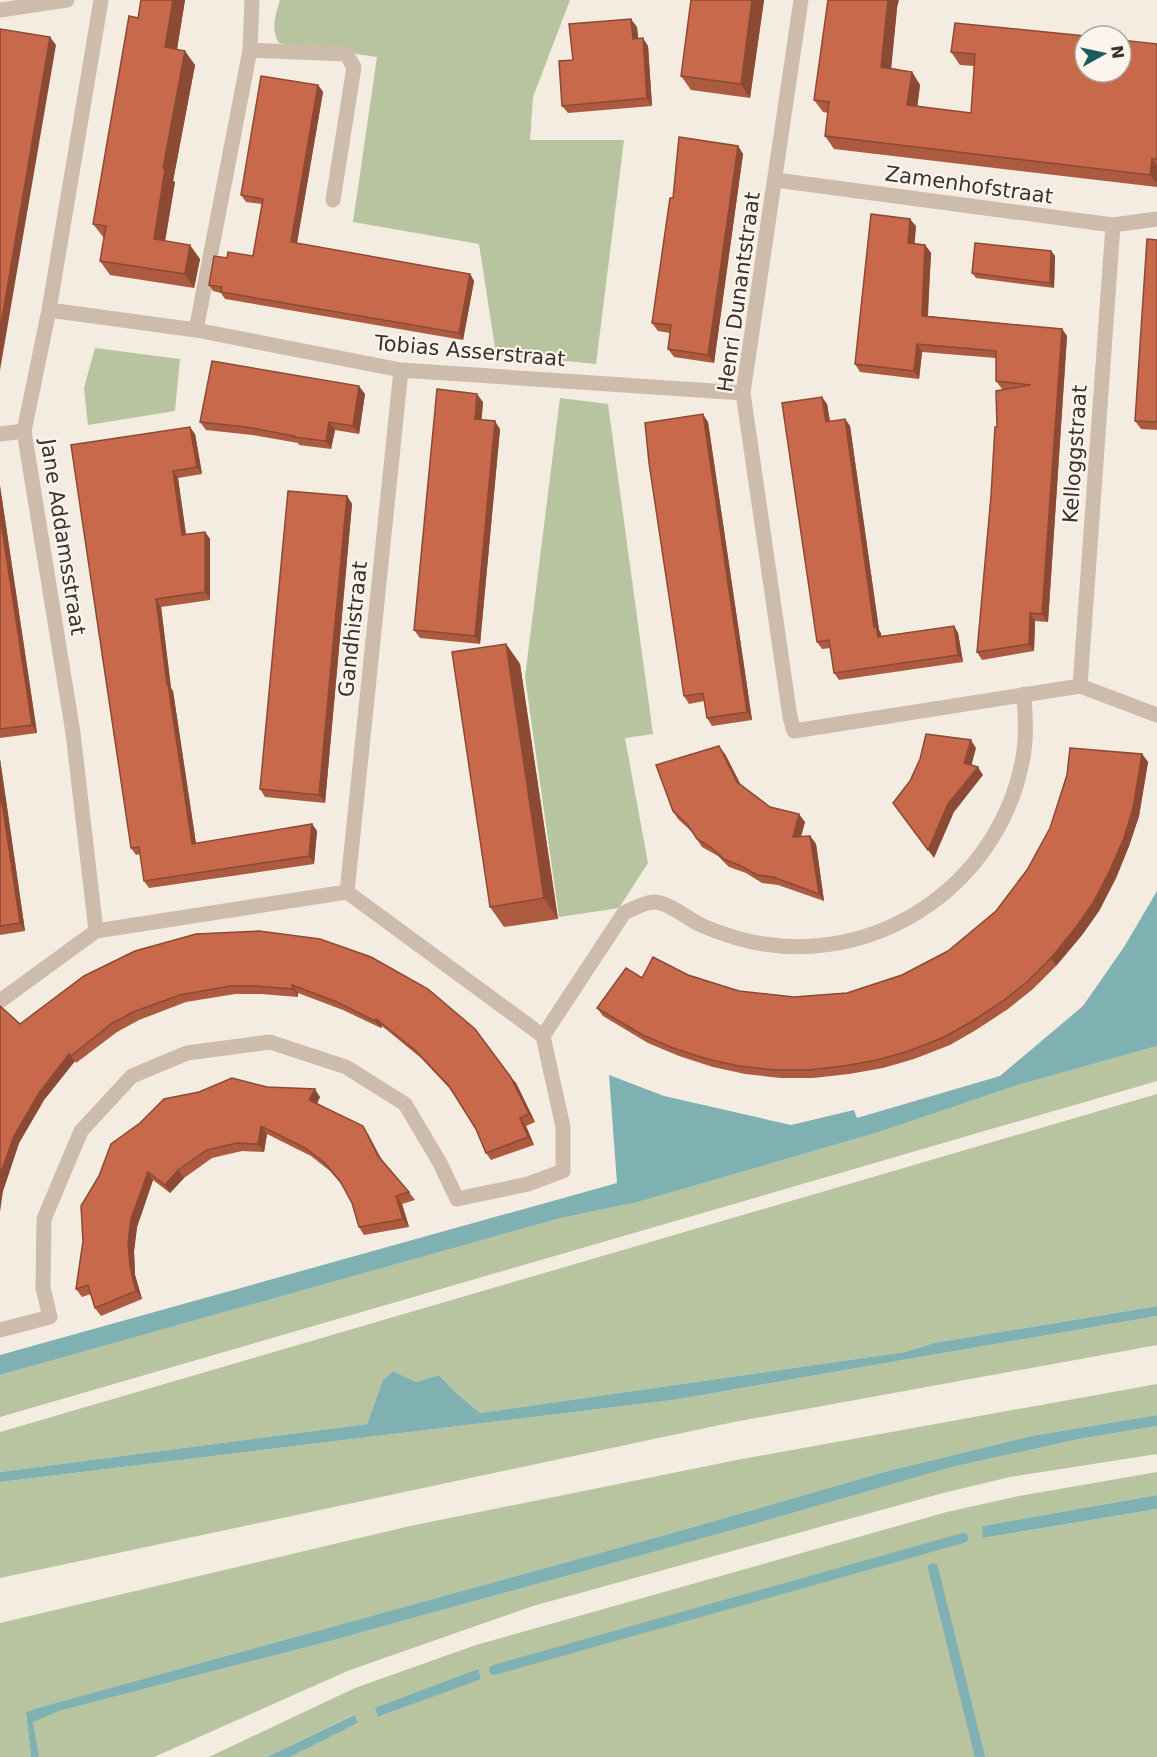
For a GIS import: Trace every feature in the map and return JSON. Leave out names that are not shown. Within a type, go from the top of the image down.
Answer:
[{"type":"street","points":[[0,10],[67,0]]},
{"type":"street","name":"Jane Addamsstraat","points":[[96,930],[73,733],[24,431],[49,310],[101,0]]},
{"type":"street","points":[[195,330],[250,50],[252,0]]},
{"type":"street","name":"Henri Dunantstraat","points":[[801,0],[743,393],[788,706],[794,731],[1024,694]]},
{"type":"street","points":[[250,50],[346,54],[354,67],[333,200]]},
{"type":"street","name":"Zamenhofstraat","points":[[776,180],[1113,225],[1157,219]]},
{"type":"street","name":"Kelloggstraat","points":[[1080,686],[1113,225]]},
{"type":"street","name":"Tobias Asserstraat","points":[[49,310],[195,330],[401,370],[743,393]]},
{"type":"street","name":"Gandhistraat","points":[[347,892],[401,370]]},
{"type":"street","points":[[0,434],[24,431]]},
{"type":"street","points":[[543,1036],[624,913],[646,903],[655,902],[673,909],[701,925],[731,937],[763,944],[795,947],[828,945],[860,939],[890,928],[919,913],[946,894],[968,872],[988,846],[1004,818],[1016,788],[1023,756],[1026,724],[1024,694],[1080,686],[1157,715]]},
{"type":"street","points":[[0,1001],[96,930],[347,892],[543,1036],[563,1127],[563,1171],[528,1184],[457,1199],[441,1163],[405,1104],[346,1066],[270,1042],[187,1053],[132,1076],[81,1131],[44,1219],[43,1288],[50,1317],[0,1330]]},
{"type":"green space","points":[[280,0],[570,0],[533,97],[530,140],[624,140],[596,364],[496,354],[479,244],[353,222],[377,57],[279,43],[274,27]]},
{"type":"green space","points":[[95,348],[180,359],[175,411],[88,425],[84,388]]},
{"type":"green space","points":[[560,398],[608,404],[653,734],[625,738],[648,863],[619,908],[559,917],[525,677]]},
{"type":"green space","points":[[1157,1046],[1157,1081],[0,1417],[0,1375],[561,1218],[638,1202],[879,1132],[1018,1085]]},
{"type":"green space","points":[[1157,1094],[1157,1306],[934,1343],[905,1352],[480,1413],[439,1375],[416,1382],[393,1371],[383,1380],[367,1424],[0,1472],[0,1432]]},
{"type":"green space","points":[[1157,1316],[1157,1345],[734,1422],[0,1578],[0,1482],[673,1400]]},
{"type":"green space","points":[[1157,1384],[1157,1415],[1031,1436],[884,1472],[683,1530],[37,1708],[26,1712],[31,1757],[0,1757],[0,1623],[410,1526],[742,1459]]},
{"type":"green space","points":[[1157,1426],[1157,1454],[1010,1477],[943,1493],[533,1606],[350,1670],[154,1757],[39,1757],[37,1752],[33,1721],[59,1711],[330,1641],[952,1467],[1079,1439]]},
{"type":"green space","points":[[1157,1472],[1157,1495],[982,1526],[984,1538],[1157,1509],[1157,1757],[290,1757],[358,1723],[353,1715],[267,1757],[209,1757],[355,1688],[476,1645],[947,1512],[1019,1496]],"holes":[[[477,1669],[481,1678],[379,1717]]]},
{"type":"water","points":[[1157,891],[1157,1046],[1018,1085],[879,1132],[638,1202],[561,1218],[0,1375],[0,1355],[617,1183],[609,1075],[664,1096],[791,1125],[854,1110],[857,1118],[1000,1076],[1083,1006],[1124,947]]},
{"type":"water","points":[[1157,1306],[1157,1316],[673,1400],[0,1482],[0,1472],[367,1424],[383,1380],[393,1371],[416,1382],[439,1375],[480,1413],[905,1352],[934,1343]]},
{"type":"water","points":[[1157,1415],[1157,1426],[1079,1439],[952,1467],[330,1641],[59,1711],[33,1722],[39,1757],[31,1757],[26,1712],[37,1708],[683,1530],[884,1472],[1031,1436]]},
{"type":"water","points":[[1157,1495],[1157,1509],[983,1538],[982,1526]]},
{"type":"water","points":[[478,1669],[481,1679],[378,1717],[375,1708]]},
{"type":"water","points":[[354,1715],[358,1723],[290,1757],[267,1757]]},
{"type":"building","points":[[141,0],[173,0],[165,47],[185,51],[163,168],[165,169],[154,239],[190,245],[185,274],[100,261],[106,226],[93,224],[129,16],[138,18]]},
{"type":"building","points":[[691,0],[752,0],[741,84],[681,76]]},
{"type":"building","points":[[828,0],[888,0],[881,67],[912,72],[907,105],[971,113],[975,54],[951,52],[955,23],[1073,35],[1073,84],[1133,84],[1133,41],[1157,44],[1157,159],[1152,159],[1150,175],[825,136],[829,102],[814,100]]},
{"type":"building","points":[[631,19],[633,39],[643,38],[647,98],[562,106],[559,61],[573,60],[569,24]]},
{"type":"building","points":[[0,29],[50,37],[0,330]]},
{"type":"building","points":[[261,76],[318,85],[291,242],[470,274],[459,333],[221,292],[222,287],[209,285],[214,256],[227,258],[228,252],[253,256],[263,199],[241,195]]},
{"type":"building","points":[[679,137],[738,146],[708,355],[668,349],[671,325],[652,323],[670,198],[673,198]]},
{"type":"building","points":[[871,214],[910,219],[908,243],[925,245],[922,316],[1062,329],[1042,614],[1030,613],[1029,644],[977,652],[995,427],[997,427],[996,391],[1031,385],[996,381],[996,351],[917,344],[914,371],[855,364]]},
{"type":"building","points":[[1147,239],[1157,240],[1157,422],[1135,421]]},
{"type":"building","points":[[975,243],[1051,251],[1050,283],[972,273]]},
{"type":"building","points":[[212,361],[359,386],[353,426],[329,422],[326,441],[246,427],[200,422]]},
{"type":"building","points":[[437,389],[477,394],[475,419],[495,421],[475,636],[414,630]]},
{"type":"building","points":[[822,397],[826,422],[845,419],[874,627],[876,626],[878,637],[954,626],[958,655],[834,673],[829,640],[817,642],[782,403]]},
{"type":"building","points":[[703,414],[747,712],[707,718],[703,693],[684,696],[645,423]]},
{"type":"building","points":[[190,427],[197,467],[173,471],[182,535],[205,532],[205,592],[156,599],[192,844],[312,824],[309,856],[144,881],[139,847],[131,848],[71,445]]},
{"type":"building","points":[[288,491],[347,496],[319,795],[260,789]]},
{"type":"building","points":[[0,515],[32,725],[0,729]]},
{"type":"building","points":[[506,644],[544,898],[490,907],[452,652]]},
{"type":"building","points":[[926,734],[971,740],[964,763],[978,767],[948,804],[928,850],[893,803],[910,781],[920,759]]},
{"type":"building","points":[[719,746],[737,782],[770,807],[799,814],[793,837],[810,836],[819,894],[773,877],[757,875],[724,859],[697,839],[688,825],[673,811],[656,765]]},
{"type":"building","points":[[1070,748],[1142,754],[1133,808],[1124,838],[1093,903],[1051,958],[1003,1001],[944,1037],[909,1051],[877,1060],[808,1070],[775,1070],[739,1066],[673,1048],[643,1035],[597,1008],[626,968],[642,978],[653,957],[688,975],[739,991],[794,997],[847,993],[902,975],[948,951],[996,911],[1027,870],[1050,828],[1067,775]]},
{"type":"building","points":[[0,789],[20,923],[0,926]]},
{"type":"building","points":[[259,931],[320,939],[371,957],[428,989],[475,1029],[510,1076],[529,1114],[520,1118],[528,1137],[486,1153],[476,1129],[449,1086],[415,1050],[376,1019],[375,1021],[337,1002],[292,985],[293,989],[230,986],[180,995],[133,1012],[111,1024],[71,1056],[69,1054],[39,1093],[14,1136],[0,1175],[0,1006],[20,1024],[84,976],[135,951],[196,934]]},
{"type":"building","points":[[232,1078],[267,1087],[315,1089],[309,1100],[363,1126],[378,1156],[409,1192],[396,1196],[403,1219],[359,1227],[352,1203],[340,1181],[325,1163],[305,1148],[261,1126],[258,1144],[237,1143],[207,1150],[178,1170],[165,1185],[148,1172],[131,1219],[128,1243],[130,1267],[136,1291],[95,1308],[88,1285],[76,1289],[83,1241],[81,1206],[99,1176],[111,1144],[140,1123],[164,1099],[199,1092]]},
{"type":"waterway","points":[[494,1670],[963,1538]]},
{"type":"waterway","points":[[933,1568],[980,1757]]}]
